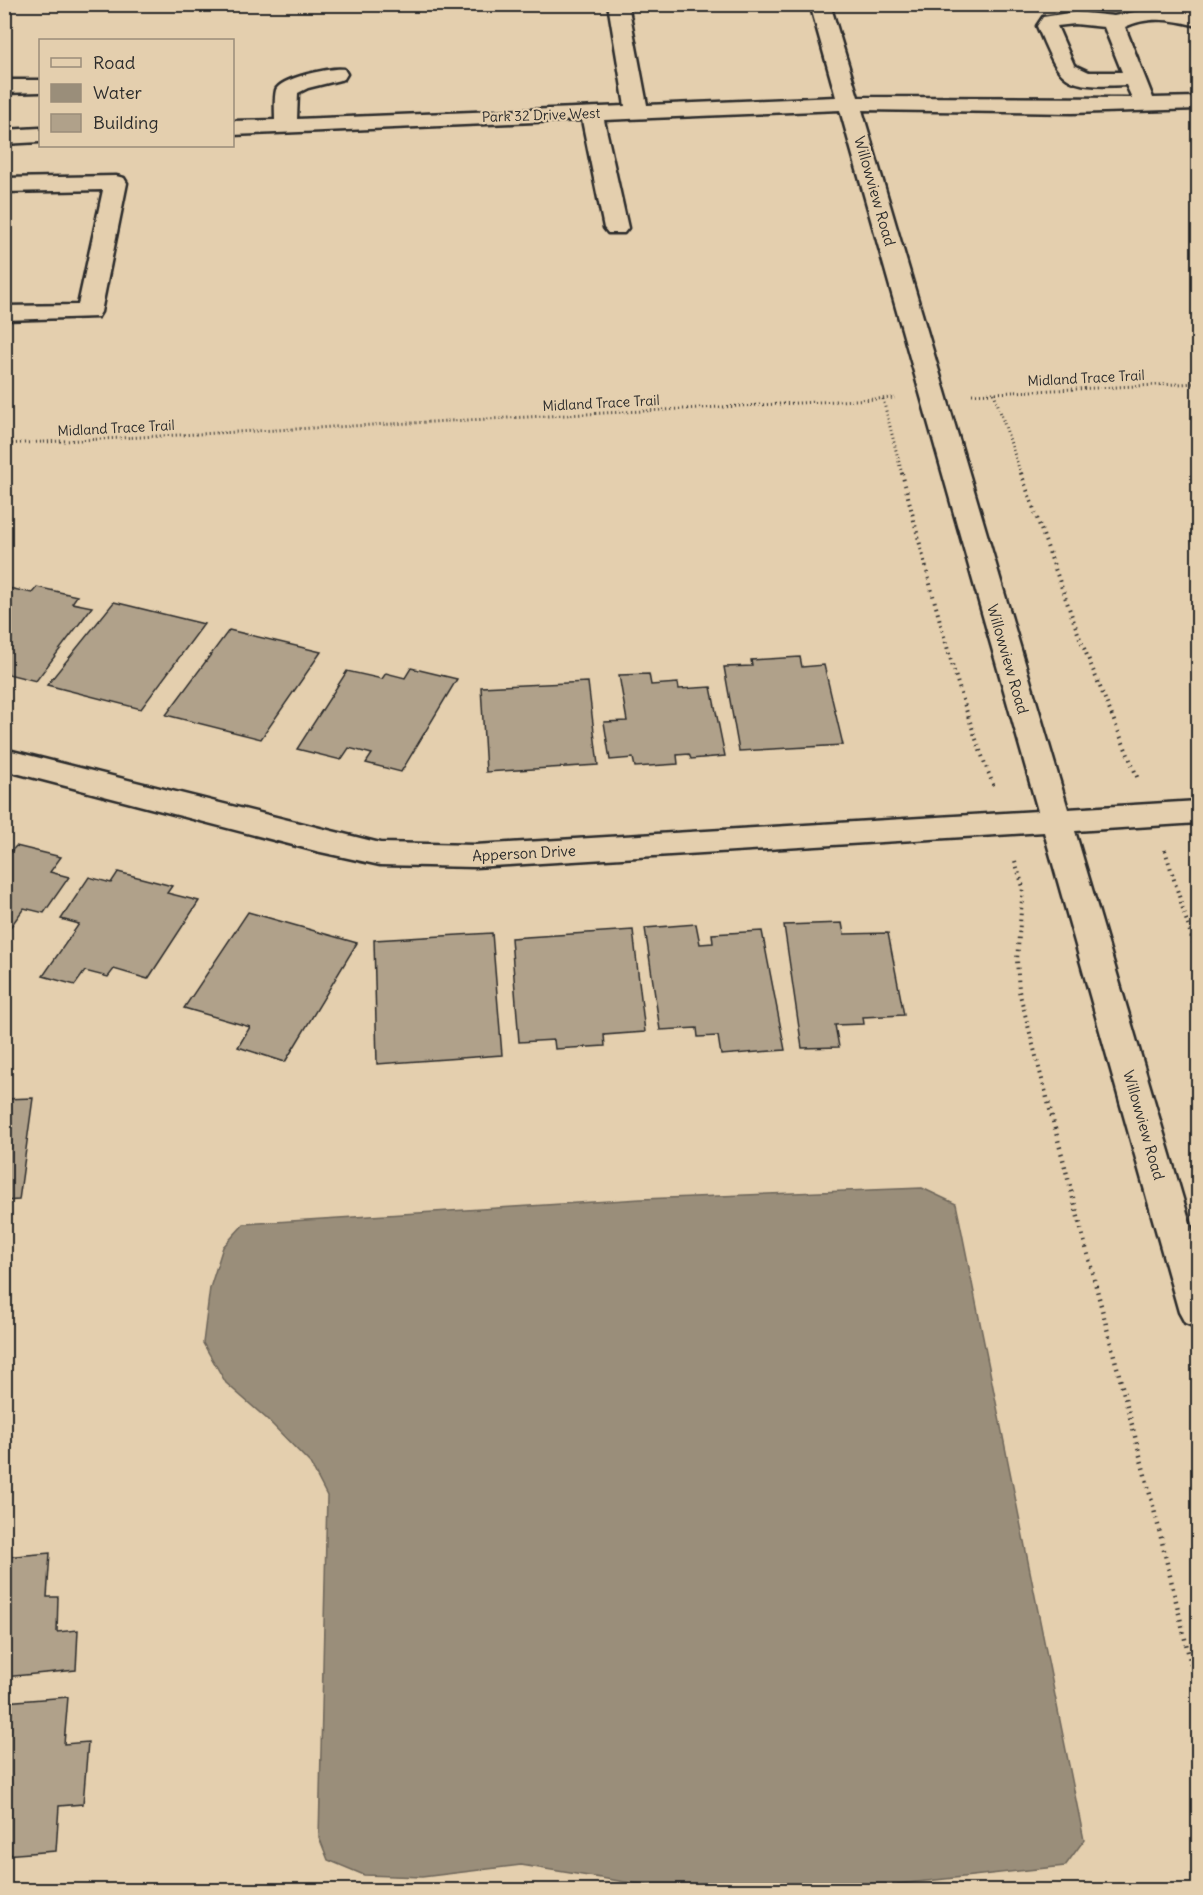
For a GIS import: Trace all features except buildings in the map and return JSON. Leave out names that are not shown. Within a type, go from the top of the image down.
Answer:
[{"type":"street","points":[[618,4],[637,112]]},
{"type":"street","name":"Willowview Road","points":[[820,4],[1198,1312]]},
{"type":"street","points":[[1145,104],[1114,25],[1122,18],[1141,16],[1182,15],[1198,20]]},
{"type":"street","points":[[1116,23],[1062,17],[1050,21],[1047,26],[1065,68],[1071,73],[1092,78],[1134,78]]},
{"type":"street","points":[[286,126],[287,90],[300,83],[336,74]]},
{"type":"street","points":[[4,87],[39,86]]},
{"type":"street","name":"Park 32 Drive West","points":[[234,128],[850,103],[1198,104]]},
{"type":"street","points":[[592,113],[616,228]]},
{"type":"street","points":[[4,162],[7,137],[39,135]]},
{"type":"street","points":[[4,185],[116,183],[89,312],[4,314]]},
{"type":"street","name":"Apperson Drive","points":[[4,759],[381,854],[475,856],[1198,812]]},
{"type":"path","name":"Midland Trace Trail","points":[[4,444],[1198,383]]},
{"type":"path","points":[[994,393],[1044,548],[1110,714]]},
{"type":"path","points":[[884,399],[954,675],[971,730],[991,774],[1023,887],[1017,960],[1019,991],[1158,1525],[1198,1694]]},
{"type":"water","points":[[922,1188],[956,1204],[1084,1840],[1065,1866],[844,1890],[713,1890],[656,1887],[521,1865],[422,1877],[364,1875],[328,1860],[319,1837],[327,1496],[310,1463],[267,1419],[226,1383],[203,1343],[210,1288],[223,1247],[244,1224],[641,1199]]}]
